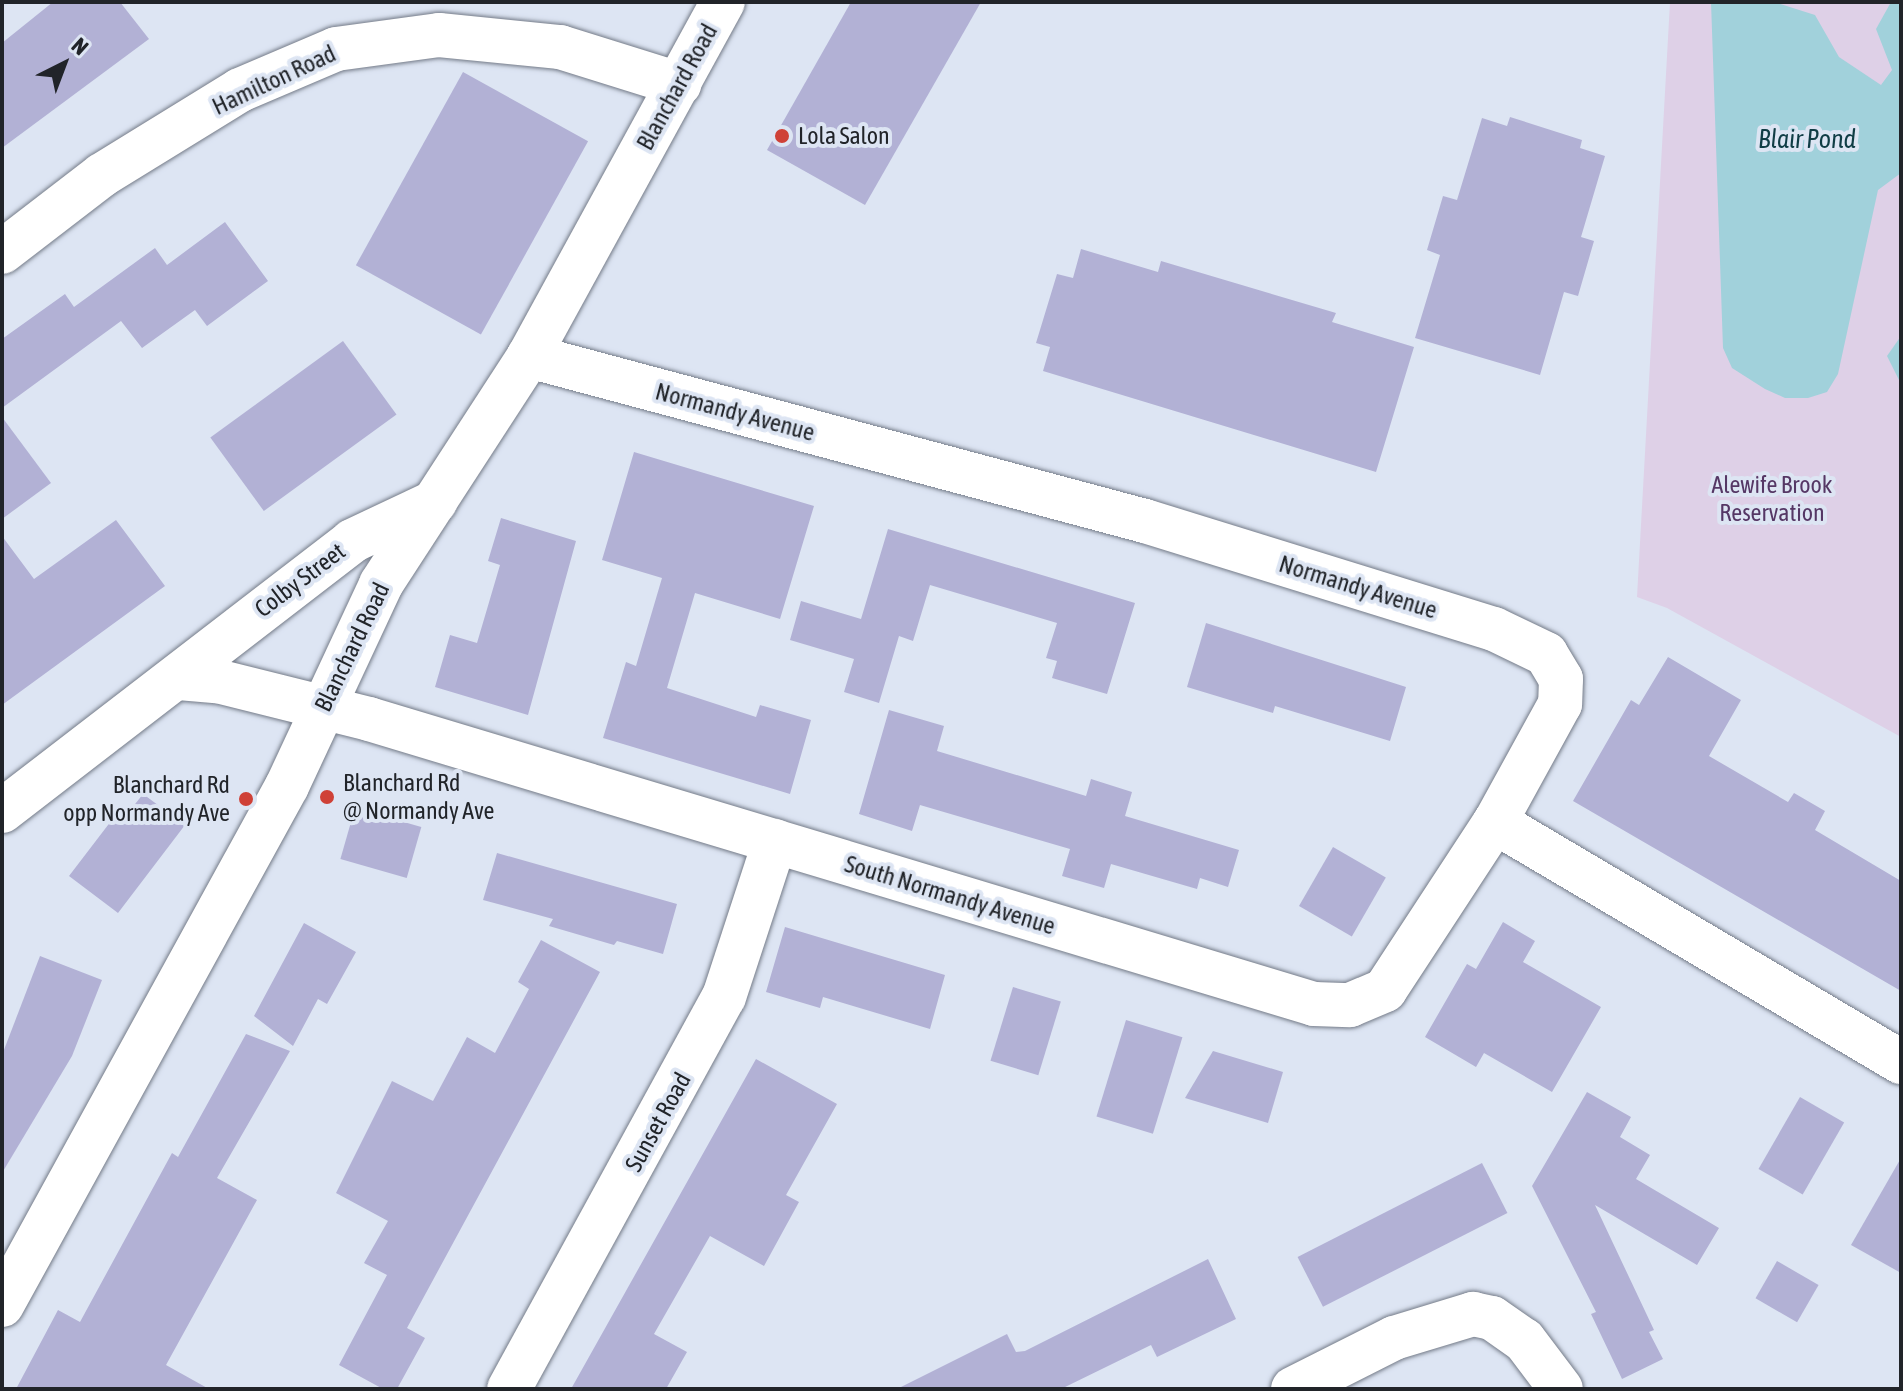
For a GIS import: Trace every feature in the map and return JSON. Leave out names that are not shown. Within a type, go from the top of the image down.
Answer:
[{"type":"street","name":"Blanchard Road","points":[[2,1305],[280,800],[381,584],[529,356],[723,2]]},
{"type":"street","name":"Hamilton Road","points":[[2,252],[102,175],[240,90],[336,49],[439,35],[560,47],[679,84]]},
{"type":"street","name":"Normandy Avenue","points":[[529,356],[1145,521],[1494,629],[1546,654],[1561,679],[1560,704],[1495,822]]},
{"type":"street","name":"Colby Street","points":[[2,811],[179,678],[216,643],[352,541],[435,502]]},
{"type":"street","points":[[179,678],[217,681],[323,707]]},
{"type":"street","name":"South Normandy Avenue","points":[[323,707],[1314,1004],[1350,1005],[1385,990],[1495,822]]},
{"type":"street","points":[[1495,822],[1901,1062]]},
{"type":"street","name":"Sunset Road","points":[[509,1389],[724,997],[775,841]]},
{"type":"street","points":[[1293,1389],[1394,1338],[1473,1314],[1492,1318],[1524,1340],[1561,1389]]},
{"type":"green space","name":"Alewife Brook Reservation","points":[[1670,2],[1901,2],[1901,737],[1667,608],[1637,597]]},
{"type":"water","name":"Blair Pond","points":[[1711,2],[1774,2],[1815,15],[1839,57],[1881,85],[1892,70],[1876,29],[1891,2],[1901,2],[1901,173],[1878,190],[1838,374],[1827,392],[1808,398],[1785,398],[1765,389],[1732,368],[1723,348]]},
{"type":"water","points":[[1901,336],[1901,384],[1887,356]]},
{"type":"building","points":[[53,2],[120,2],[149,39],[2,148],[2,43]]},
{"type":"building","points":[[851,2],[981,2],[865,205],[767,150]]},
{"type":"building","points":[[463,72],[588,141],[481,335],[356,265]]},
{"type":"building","points":[[1510,117],[1582,140],[1580,148],[1605,156],[1581,237],[1594,241],[1578,296],[1564,292],[1540,375],[1415,338],[1440,255],[1427,250],[1443,196],[1457,200],[1482,118],[1507,126]]},
{"type":"building","points":[[225,222],[268,281],[207,326],[195,310],[142,348],[121,321],[2,408],[2,339],[65,294],[74,307],[155,248],[167,265]]},
{"type":"building","points":[[1081,249],[1158,272],[1161,261],[1336,313],[1332,322],[1414,347],[1376,472],[1043,371],[1050,347],[1036,343],[1057,274],[1073,278]]},
{"type":"building","points":[[343,341],[396,415],[264,511],[210,437]]},
{"type":"building","points":[[2,417],[51,483],[2,519]]},
{"type":"building","points":[[634,452],[814,506],[780,619],[695,593],[667,688],[756,717],[760,705],[811,720],[790,794],[603,738],[626,662],[636,666],[662,578],[602,560]]},
{"type":"building","points":[[501,518],[576,541],[528,715],[435,687],[450,635],[477,643],[500,565],[488,561]]},
{"type":"building","points":[[116,520],[165,586],[2,705],[2,536],[34,579]]},
{"type":"building","points":[[888,529],[1135,603],[1107,694],[1052,678],[1057,661],[1046,658],[1057,623],[930,585],[913,641],[899,636],[879,703],[844,692],[854,659],[790,640],[801,601],[861,619]]},
{"type":"building","points":[[1206,623],[1406,687],[1390,741],[1275,706],[1273,713],[1187,687]]},
{"type":"building","points":[[1668,657],[1741,700],[1709,756],[1788,802],[1794,793],[1825,811],[1815,830],[1901,881],[1901,991],[1573,801],[1631,700],[1639,705]]},
{"type":"building","points":[[889,710],[944,726],[937,751],[1086,796],[1091,779],[1132,792],[1125,816],[1239,850],[1228,887],[1200,878],[1197,889],[1111,864],[1104,888],[1062,876],[1070,849],[920,805],[912,831],[859,814]]},
{"type":"building","points":[[143,794],[185,825],[118,913],[69,876],[121,808],[128,813]]},
{"type":"building","points":[[355,808],[421,827],[407,878],[340,859]]},
{"type":"building","points":[[1333,847],[1386,877],[1352,936],[1299,906]]},
{"type":"building","points":[[497,853],[677,904],[663,954],[617,941],[614,945],[549,926],[553,919],[483,900]]},
{"type":"building","points":[[1503,922],[1535,941],[1523,962],[1601,1007],[1552,1092],[1484,1053],[1476,1067],[1425,1037],[1467,964],[1476,969]]},
{"type":"building","points":[[304,923],[356,952],[327,1004],[318,999],[293,1046],[254,1016]]},
{"type":"building","points":[[785,927],[945,975],[930,1029],[823,997],[820,1008],[766,992]]},
{"type":"building","points":[[541,940],[600,972],[407,1328],[425,1338],[397,1389],[383,1389],[339,1365],[387,1275],[364,1263],[388,1221],[336,1193],[392,1081],[433,1101],[467,1037],[495,1053],[529,989],[518,982]]},
{"type":"building","points":[[40,956],[102,980],[72,1056],[2,1173],[2,1055]]},
{"type":"building","points":[[1013,987],[1061,1002],[1038,1075],[990,1061]]},
{"type":"building","points":[[1126,1020],[1182,1037],[1153,1134],[1096,1117]]},
{"type":"building","points":[[246,1034],[290,1051],[217,1178],[257,1200],[166,1365],[209,1389],[16,1389],[58,1310],[80,1322],[172,1153],[178,1157]]},
{"type":"building","points":[[1213,1051],[1283,1072],[1268,1123],[1185,1098]]},
{"type":"building","points":[[756,1059],[837,1104],[786,1195],[799,1202],[764,1266],[710,1236],[654,1334],[687,1352],[666,1389],[571,1389]]},
{"type":"building","points":[[1587,1092],[1631,1117],[1620,1137],[1650,1155],[1636,1179],[1719,1228],[1697,1265],[1595,1205],[1654,1330],[1649,1332],[1663,1359],[1622,1379],[1591,1314],[1596,1312],[1532,1186]]},
{"type":"building","points":[[1800,1097],[1844,1122],[1803,1194],[1758,1169]]},
{"type":"building","points":[[1901,1158],[1901,1273],[1851,1245]]},
{"type":"building","points":[[1482,1163],[1507,1213],[1323,1307],[1298,1257]]},
{"type":"building","points":[[1208,1259],[1236,1319],[1157,1357],[1151,1345],[1061,1389],[897,1389],[1007,1334],[1016,1352],[1025,1351]]},
{"type":"building","points":[[1777,1261],[1819,1285],[1797,1322],[1756,1298]]},
{"type":"place","name":"Lola Salon","points":[[782,136]]},
{"type":"place","name":"Blanchard Rd @ Normandy Ave","points":[[327,797]]},
{"type":"place","name":"Blanchard Rd opp Normandy Ave","points":[[246,799]]}]
